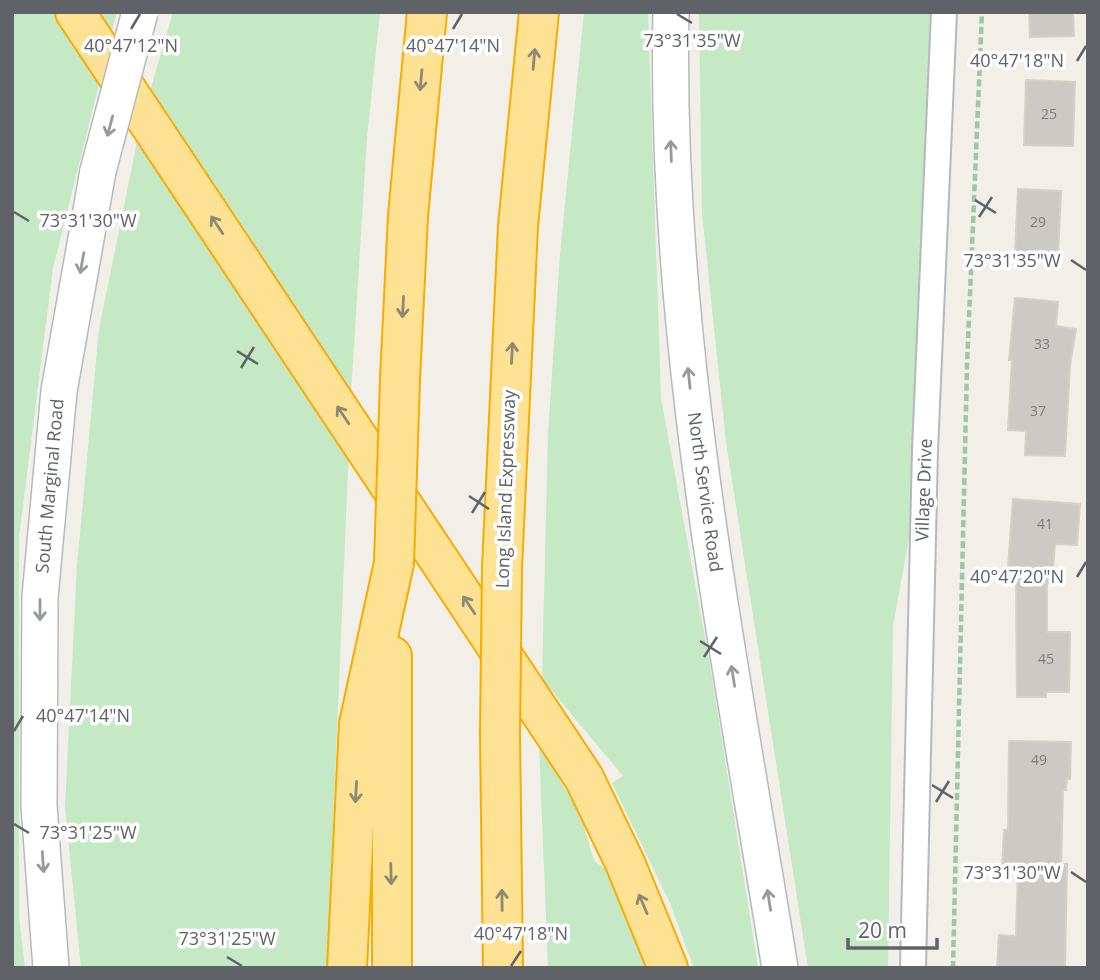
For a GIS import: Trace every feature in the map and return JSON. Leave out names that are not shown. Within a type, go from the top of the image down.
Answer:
[{"type":"highway","points":[[75,12],[584,778],[625,863],[668,968]]},
{"type":"highway","points":[[346,968],[394,563],[408,216],[427,12]]},
{"type":"highway","name":"Long Island Expressway","points":[[503,968],[500,734],[502,568],[518,226],[538,12]]},
{"type":"highway","points":[[374,728],[392,968]]},
{"type":"main road","name":"South Marginal Road","points":[[51,968],[39,806],[40,597],[59,391],[98,171],[140,12]]},
{"type":"main road","name":"North Service Road","points":[[671,12],[669,87],[674,224],[696,449],[780,968]]},
{"type":"street","name":"Village Drive","points":[[913,968],[925,450],[944,12]]},
{"type":"path","points":[[953,968],[966,406],[982,12]]},
{"type":"green space","points":[[12,12],[53,12],[100,80],[53,268],[19,537],[19,917],[25,968],[12,968]]},
{"type":"green space","points":[[92,12],[117,12],[110,38]]},
{"type":"green space","points":[[173,12],[380,12],[367,137],[351,393],[150,91]]},
{"type":"green space","points":[[584,12],[648,12],[661,398],[710,665],[758,968],[694,968],[670,903],[612,783],[623,776],[542,679],[548,434],[560,254]]},
{"type":"green space","points":[[699,12],[944,12],[925,450],[893,626],[888,968],[808,968],[726,442],[702,213]]},
{"type":"green space","points":[[138,137],[349,447],[327,968],[81,968],[65,807],[77,566],[99,329]]},
{"type":"green space","points":[[539,743],[581,816],[594,861],[622,881],[655,968],[548,968]]},
{"type":"building","points":[[1029,12],[1073,12],[1074,36],[1030,37]]},
{"type":"building","points":[[1026,80],[1075,82],[1073,146],[1024,145]]},
{"type":"building","points":[[1018,189],[1061,191],[1058,256],[1015,253]]},
{"type":"building","points":[[1015,298],[1058,302],[1056,326],[1076,329],[1070,365],[1065,456],[1025,455],[1026,431],[1008,430],[1012,360],[1009,360]]},
{"type":"building","points":[[1013,499],[1080,504],[1077,545],[1055,544],[1052,584],[1047,583],[1047,632],[1070,632],[1069,692],[1046,692],[1046,697],[1017,697],[1016,581],[1007,581]]},
{"type":"building","points":[[1009,741],[1071,742],[1070,779],[1067,779],[1066,790],[1063,790],[1061,864],[1067,864],[1065,968],[997,968],[999,935],[1016,936],[1018,870],[1002,870],[1004,830],[1008,830]]}]
